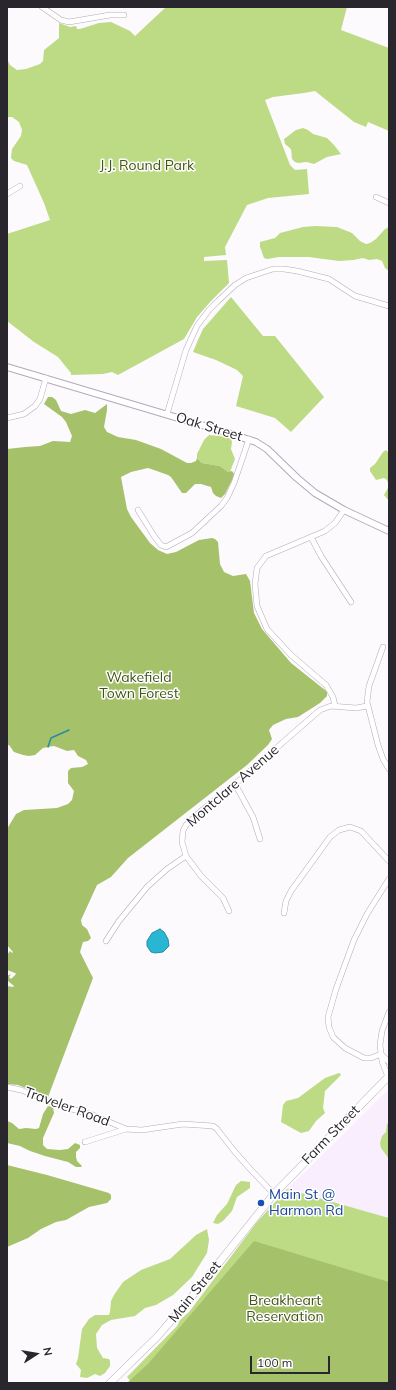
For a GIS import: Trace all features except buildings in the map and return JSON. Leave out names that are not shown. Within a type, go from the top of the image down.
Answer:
[{"type":"main road","name":"Farm Street","points":[[274,1194],[389,1076]]},
{"type":"main road","name":"Main Street","points":[[110,1383],[157,1337],[194,1294],[274,1194]]},
{"type":"street","points":[[42,7],[61,20],[69,22],[110,15],[124,15]]},
{"type":"street","points":[[7,194],[20,186]]},
{"type":"street","points":[[376,198],[389,203]]},
{"type":"street","points":[[167,414],[186,350],[197,326],[209,310],[243,280],[274,269],[290,270],[329,279],[355,296],[389,306]]},
{"type":"street","name":"Oak Street","points":[[7,367],[249,439],[267,449],[315,494],[344,510],[389,531]]},
{"type":"street","points":[[7,418],[24,414],[35,406],[40,399],[46,378]]},
{"type":"street","points":[[138,510],[161,545],[166,547],[192,533],[221,506],[227,498],[234,483],[249,439]]},
{"type":"street","points":[[335,706],[331,692],[326,685],[291,655],[267,629],[260,614],[256,598],[255,575],[264,558],[277,550],[311,537],[329,528],[335,523],[344,510]]},
{"type":"street","points":[[311,537],[321,556],[351,602]]},
{"type":"street","points":[[383,647],[369,686],[367,706],[383,758],[389,769]]},
{"type":"street","name":"Montclare Avenue","points":[[229,911],[223,898],[201,876],[186,856],[182,842],[186,825],[191,819],[236,784],[320,710],[335,706],[356,708],[367,706]]},
{"type":"street","points":[[236,784],[253,817],[260,839]]},
{"type":"street","points":[[284,913],[286,901],[291,891],[330,837],[339,830],[350,827],[362,831],[389,860]]},
{"type":"street","points":[[106,941],[123,915],[147,887],[167,869],[186,856]]},
{"type":"street","points":[[381,1054],[371,1058],[364,1058],[344,1048],[333,1036],[329,1027],[328,1017],[336,989],[354,940],[367,914],[389,879]]},
{"type":"street","points":[[389,1012],[381,1035],[382,1061],[389,1076]]},
{"type":"street","points":[[381,1054],[389,1062]]},
{"type":"street","name":"Traveler Road","points":[[7,1087],[21,1090],[61,1106],[93,1115],[126,1128]]},
{"type":"street","points":[[85,1142],[126,1128],[142,1130],[184,1124],[213,1126],[274,1194]]},
{"type":"shaded area","points":[[389,1089],[389,1218],[287,1189],[300,1177]]},
{"type":"green space","name":"J.J. Round Park","points":[[166,7],[347,7],[341,30],[389,48],[389,131],[368,122],[366,127],[354,122],[315,91],[273,97],[265,100],[290,165],[295,170],[307,169],[309,194],[268,198],[247,205],[225,247],[226,255],[204,257],[204,261],[227,260],[229,283],[197,317],[184,339],[118,375],[112,372],[103,374],[71,375],[58,357],[34,342],[7,321],[7,234],[50,220],[27,165],[14,161],[11,158],[12,149],[21,136],[22,130],[19,122],[12,117],[7,117],[7,59],[10,65],[17,70],[26,69],[40,64],[43,61],[44,50],[59,38],[59,23],[70,27],[76,26],[77,29],[80,29],[99,23],[111,22],[130,31],[135,36]]},
{"type":"green space","points":[[303,128],[313,134],[327,138],[341,154],[327,157],[314,164],[307,162],[295,162],[292,159],[291,149],[285,144],[284,139],[296,130]]},
{"type":"green space","points":[[303,227],[337,227],[352,233],[360,241],[366,244],[376,239],[385,229],[389,227],[389,271],[385,268],[382,261],[377,259],[369,260],[363,258],[339,261],[309,257],[264,258],[260,247],[260,242],[275,238],[280,233]]},
{"type":"green space","points":[[231,297],[263,336],[275,336],[324,397],[291,432],[275,418],[236,406],[243,376],[237,370],[216,360],[193,352],[203,329]]},
{"type":"green space","name":"Wakefield Town Forest","points":[[48,397],[52,397],[56,400],[61,411],[71,414],[85,410],[95,413],[107,404],[104,427],[107,432],[118,437],[136,440],[161,449],[187,463],[196,461],[197,458],[202,463],[220,466],[228,472],[232,471],[234,474],[233,478],[225,494],[221,498],[213,493],[211,487],[201,484],[195,484],[186,493],[182,493],[171,477],[148,468],[131,472],[121,477],[127,509],[150,543],[158,550],[167,554],[176,552],[199,540],[215,539],[218,542],[220,564],[224,572],[233,576],[246,574],[250,581],[254,613],[262,629],[291,663],[325,690],[327,692],[327,696],[320,703],[298,717],[286,719],[273,725],[269,730],[272,739],[268,745],[247,765],[128,858],[111,877],[97,885],[81,920],[82,925],[87,929],[91,938],[88,941],[83,942],[80,952],[93,978],[48,1097],[18,1085],[7,1084],[7,986],[14,986],[8,981],[7,976],[11,974],[9,977],[11,979],[16,974],[7,970],[7,955],[10,951],[12,953],[13,952],[7,945],[7,829],[16,814],[24,810],[57,808],[68,804],[72,800],[74,791],[68,783],[68,771],[71,768],[82,767],[88,764],[86,760],[78,756],[74,750],[67,751],[54,746],[43,748],[35,755],[29,756],[14,752],[9,745],[7,745],[7,449],[40,446],[53,441],[70,442],[72,436],[66,422],[62,417],[44,404]]},
{"type":"green space","points":[[209,435],[227,437],[231,439],[231,449],[235,459],[230,472],[220,466],[202,463],[197,458],[197,454],[204,440]]},
{"type":"green space","points":[[386,450],[389,453],[389,486],[387,480],[384,478],[376,480],[370,471],[370,468]]},
{"type":"green space","points":[[389,486],[389,501],[384,495]]},
{"type":"green space","points":[[339,1073],[341,1074],[340,1076],[325,1091],[323,1108],[325,1113],[316,1121],[309,1131],[301,1133],[281,1122],[283,1105],[286,1101],[298,1098],[325,1078]]},
{"type":"green space","points":[[48,1106],[53,1107],[54,1113],[43,1138],[43,1145],[47,1149],[60,1150],[68,1149],[75,1143],[80,1145],[80,1148],[76,1152],[76,1157],[77,1161],[82,1166],[81,1167],[76,1167],[68,1162],[7,1143],[7,1121],[19,1129],[39,1128],[43,1114]]},
{"type":"green space","points":[[389,1123],[389,1159],[381,1148],[380,1143],[382,1136],[386,1132],[387,1124]]},
{"type":"green space","points":[[7,1165],[109,1193],[111,1195],[111,1199],[107,1203],[89,1207],[66,1220],[56,1222],[41,1229],[28,1238],[7,1247]]},
{"type":"green space","points":[[241,1181],[250,1182],[250,1188],[237,1197],[232,1211],[223,1221],[218,1224],[213,1223],[217,1215],[227,1204],[236,1185]]},
{"type":"green space","name":"Breakheart Reservation","points":[[287,1189],[389,1218],[389,1383],[132,1383],[127,1377],[189,1312],[257,1222]]},
{"type":"green space","points":[[207,1229],[209,1240],[207,1253],[192,1277],[173,1295],[156,1305],[145,1308],[135,1316],[111,1320],[102,1325],[96,1334],[97,1348],[103,1358],[109,1359],[110,1366],[105,1373],[100,1376],[95,1374],[87,1378],[80,1377],[81,1370],[76,1364],[82,1329],[89,1319],[95,1315],[109,1315],[111,1301],[123,1282],[141,1270],[170,1259],[196,1235]]},
{"type":"green space","name":"Breakheart Reservation","points":[[254,1241],[389,1282],[389,1383],[127,1383],[148,1364]]},
{"type":"water","points":[[160,929],[164,932],[168,939],[169,946],[163,952],[151,952],[147,946],[147,941],[152,933]]},
{"type":"waterway","points":[[48,747],[51,738],[69,730]]},
{"type":"place","name":"Main St @ Harmon Rd","points":[[261,1203]]}]
